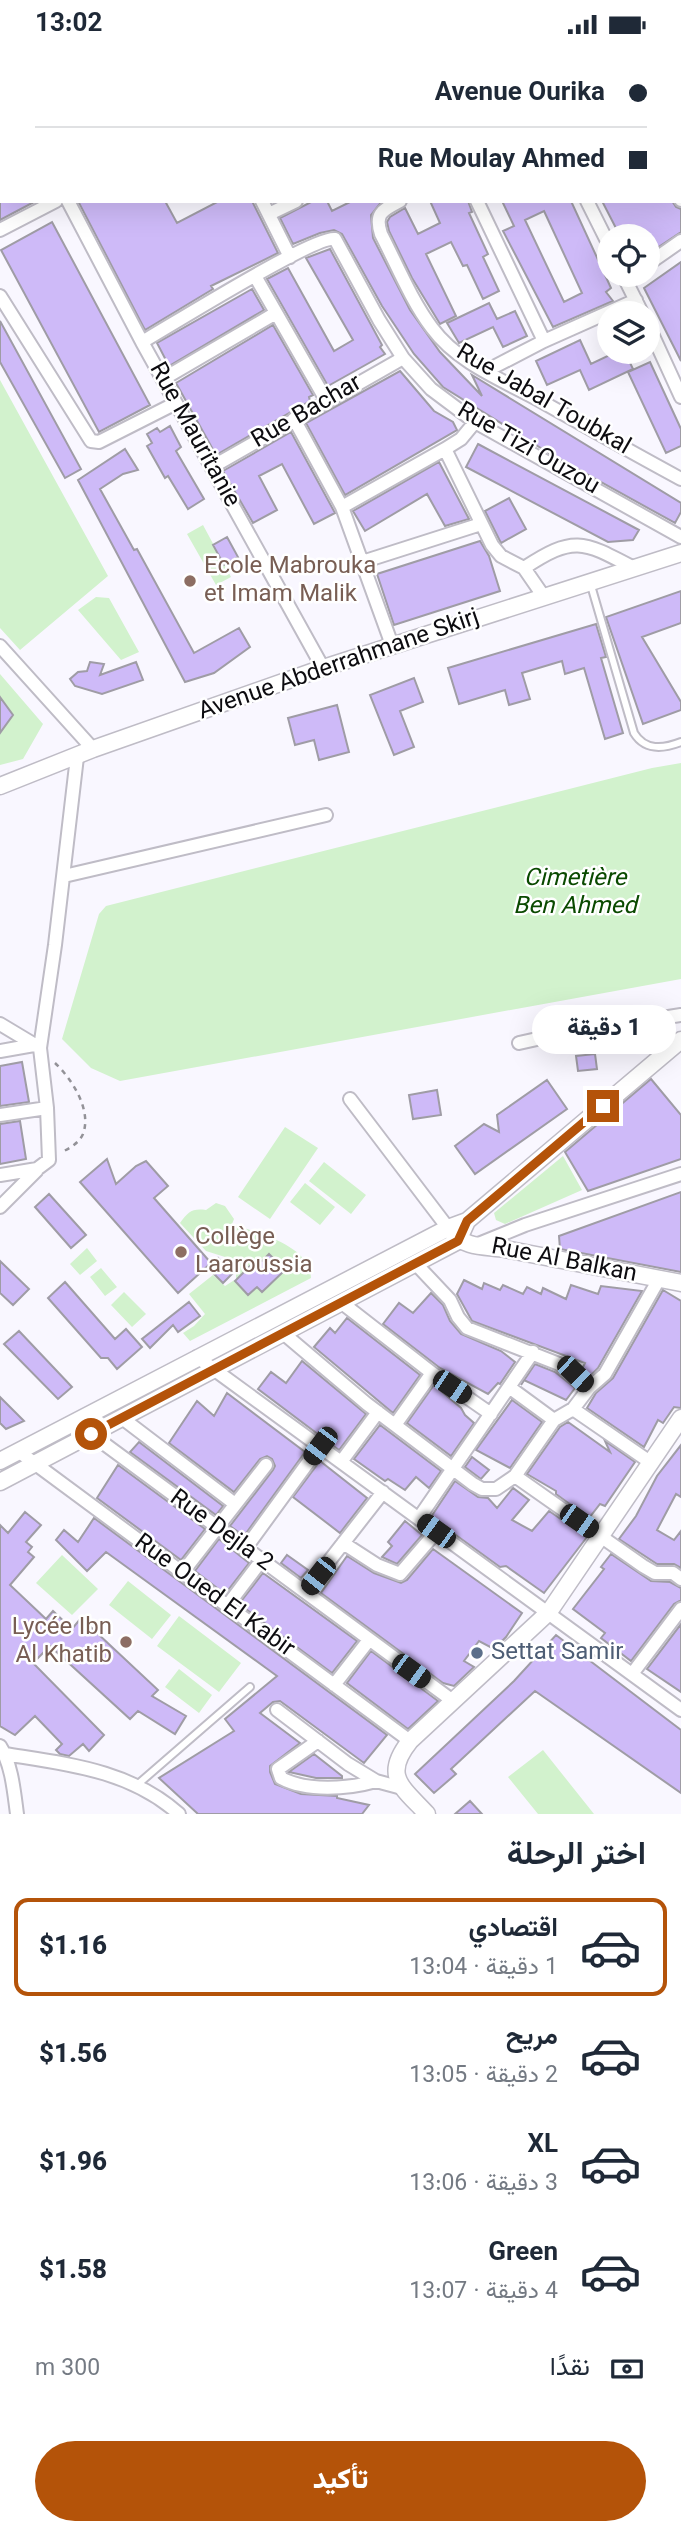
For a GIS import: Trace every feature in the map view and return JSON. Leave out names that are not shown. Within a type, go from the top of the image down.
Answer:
[{"type":"street","points":[[0,230],[52,203]]},
{"type":"street","name":"Rue Mauritanie","points":[[69,203],[142,342],[323,668]]},
{"type":"street","points":[[263,203],[290,257]]},
{"type":"street","points":[[269,214],[292,203]]},
{"type":"street","name":"Rue Jabal Toubkal","points":[[397,203],[380,214],[377,222],[381,234],[432,328],[454,351],[681,479]]},
{"type":"street","points":[[478,203],[544,341]]},
{"type":"street","points":[[588,203],[598,224]]},
{"type":"street","name":"Rue Tizi Ouzou","points":[[142,342],[290,257],[326,238],[334,239],[403,358],[431,389],[475,422],[681,537]]},
{"type":"street","points":[[660,256],[681,241]]},
{"type":"street","points":[[255,276],[326,400]]},
{"type":"street","points":[[486,371],[544,341],[636,300],[631,287]]},
{"type":"street","points":[[0,296],[91,441],[99,442],[176,403]]},
{"type":"street","points":[[163,379],[276,313]]},
{"type":"street","points":[[660,351],[681,397]]},
{"type":"street","name":"Rue Bachar","points":[[212,467],[403,358]]},
{"type":"street","points":[[294,419],[342,507],[392,645]]},
{"type":"street","points":[[342,507],[461,439],[475,422]]},
{"type":"street","points":[[445,449],[481,524],[501,556],[524,568],[544,597]]},
{"type":"street","points":[[362,562],[481,524]]},
{"type":"street","points":[[524,568],[549,551],[568,544],[589,545],[634,568]]},
{"type":"street","name":"Avenue Abderrahmane Skirj","points":[[0,786],[93,749],[323,668],[681,553]]},
{"type":"street","points":[[0,646],[93,749]]},
{"type":"street","points":[[0,1207],[49,1160],[47,1108],[37,1047],[64,876],[76,757]]},
{"type":"street","points":[[64,876],[326,815]]},
{"type":"street","points":[[519,1043],[681,1015]]},
{"type":"street","points":[[0,1024],[37,1047]]},
{"type":"street","points":[[0,1482],[416,1264],[681,1040]]},
{"type":"street","points":[[0,1051],[37,1047]]},
{"type":"street","points":[[350,1099],[453,1234]]},
{"type":"street","points":[[0,1115],[47,1108]]},
{"type":"street","points":[[0,1175],[37,1169]]},
{"type":"street","points":[[476,1245],[526,1225],[681,1174]]},
{"type":"street","points":[[0,1461],[197,1357],[453,1234]]},
{"type":"street","name":"Rue Al Balkan","points":[[453,1234],[476,1245],[681,1283]]},
{"type":"street","points":[[416,1264],[450,1300],[467,1328],[559,1364],[589,1388]]},
{"type":"street","points":[[283,1333],[395,1425],[453,1469],[482,1489],[489,1490],[503,1486],[515,1476],[554,1420],[573,1409],[589,1388],[606,1374],[659,1279]]},
{"type":"street","points":[[342,1303],[432,1373],[491,1413]]},
{"type":"street","points":[[419,1518],[533,1352]]},
{"type":"street","points":[[197,1357],[681,1710]]},
{"type":"street","points":[[395,1425],[432,1373]]},
{"type":"street","points":[[509,1387],[554,1420]]},
{"type":"street","points":[[573,1409],[650,1462]]},
{"type":"street","points":[[341,1462],[378,1412]]},
{"type":"street","points":[[425,1813],[402,1788],[396,1766],[399,1755],[410,1741],[549,1612],[681,1417]]},
{"type":"street","name":"Rue Dejla 2","points":[[122,1418],[235,1504]]},
{"type":"street","name":"Rue Dejla 2","points":[[91,1434],[453,1702]]},
{"type":"street","points":[[245,1549],[320,1446]]},
{"type":"street","name":"Rue Oued El Kabir","points":[[18,1451],[410,1741]]},
{"type":"street","points":[[182,1573],[266,1465]]},
{"type":"street","points":[[515,1476],[655,1573],[673,1573],[681,1579]]},
{"type":"street","points":[[305,1592],[383,1492]]},
{"type":"street","points":[[343,1543],[377,1565],[400,1574],[436,1531]]},
{"type":"street","points":[[227,1606],[261,1561]]},
{"type":"street","points":[[632,1674],[681,1609]]},
{"type":"street","points":[[334,1685],[369,1640]]},
{"type":"street","points":[[277,1710],[376,1781],[402,1788]]},
{"type":"street","points":[[318,1741],[278,1769],[281,1778],[289,1782],[341,1788],[376,1781]]},
{"type":"street","points":[[17,1814],[3,1750],[104,1772],[136,1784],[166,1802],[179,1814]]},
{"type":"lane","points":[[590,582],[634,733],[640,742],[656,748],[681,742]]},
{"type":"lane","points":[[136,1784],[250,1688]]},
{"type":"path","points":[[37,1047],[66,1073],[76,1088],[85,1122],[83,1135],[75,1145],[49,1160]]},
{"type":"green space","points":[[0,380],[108,576],[20,650],[0,628]]},
{"type":"green space","points":[[203,525],[231,577],[216,585],[187,534]]},
{"type":"green space","points":[[96,597],[109,598],[139,652],[121,660],[78,610]]},
{"type":"green space","points":[[0,674],[43,724],[23,759],[0,765]]},
{"type":"green space","name":"Cimetière Ben Ahmed","points":[[681,763],[681,979],[120,1081],[91,1068],[62,1039],[99,914],[106,906],[652,768]]},
{"type":"green space","points":[[285,1127],[318,1148],[270,1219],[238,1197]]},
{"type":"green space","points":[[563,1156],[582,1190],[505,1224],[496,1220],[494,1213]]},
{"type":"green space","points":[[324,1162],[366,1195],[351,1214],[309,1181]]},
{"type":"green space","points":[[305,1183],[335,1207],[320,1225],[290,1202]]},
{"type":"green space","points":[[216,1203],[225,1206],[234,1219],[232,1224],[268,1236],[292,1249],[302,1257],[311,1278],[190,1341],[183,1333],[205,1314],[189,1294],[213,1275],[225,1286],[236,1279],[236,1272],[225,1257],[206,1251],[180,1223],[191,1212],[206,1210]]},
{"type":"green space","points":[[87,1248],[97,1261],[80,1275],[70,1264]]},
{"type":"green space","points":[[101,1268],[117,1287],[105,1296],[90,1277]]},
{"type":"green space","points":[[124,1292],[146,1314],[132,1327],[111,1305]]},
{"type":"green space","points":[[62,1555],[98,1589],[72,1615],[36,1583]]},
{"type":"green space","points":[[128,1581],[171,1615],[152,1639],[109,1605]]},
{"type":"green space","points":[[179,1616],[241,1663],[219,1692],[157,1646]]},
{"type":"green space","points":[[179,1669],[212,1695],[199,1713],[165,1687]]},
{"type":"green space","points":[[543,1750],[594,1814],[538,1814],[508,1777]]},
{"type":"building","points":[[0,203],[32,203],[0,220]]},
{"type":"building","points":[[79,203],[166,203],[177,223],[215,203],[253,203],[278,253],[211,286],[213,289],[145,330]]},
{"type":"building","points":[[309,203],[328,203],[332,211],[348,203],[380,203],[371,215],[373,238],[410,310],[440,352],[482,396],[472,375],[681,503],[681,512],[675,523],[552,455],[443,387],[414,354],[382,306],[342,234],[334,230],[293,244],[280,218]]},
{"type":"building","points":[[431,203],[469,203],[472,212],[469,213],[488,254],[483,257],[499,291],[483,299],[467,265],[463,266],[451,242],[426,254],[456,316],[440,324],[412,278],[387,222],[390,217],[405,208],[418,234],[440,223]]},
{"type":"building","points":[[503,203],[572,203],[597,258],[597,287],[611,288],[606,292],[613,301],[597,301],[597,308],[553,327],[503,231],[514,226]],"holes":[[[544,211],[582,293],[564,302],[525,220]]]},
{"type":"building","points":[[603,203],[673,203],[681,209],[681,232],[660,246],[660,224],[614,224]]},
{"type":"building","points":[[52,222],[150,405],[99,432],[1,250]]},
{"type":"building","points":[[330,249],[385,354],[328,386],[267,279],[288,268],[334,351],[353,340],[306,258]]},
{"type":"building","points":[[681,262],[681,361],[660,320],[660,301],[651,301],[644,288],[660,287],[660,277]]},
{"type":"building","points":[[252,289],[264,310],[169,366],[157,343]]},
{"type":"building","points":[[489,303],[497,319],[515,311],[527,336],[503,347],[493,327],[459,343],[447,323]]},
{"type":"building","points":[[0,321],[81,469],[65,478],[0,362]]},
{"type":"building","points":[[273,325],[313,395],[309,397],[310,401],[216,455],[176,383]]},
{"type":"building","points":[[580,340],[591,364],[597,361],[597,364],[631,364],[633,369],[589,390],[580,370],[547,385],[536,361]]},
{"type":"building","points":[[651,364],[681,429],[681,446],[666,453],[628,372]]},
{"type":"building","points":[[400,371],[434,411],[453,422],[457,430],[345,495],[306,423]]},
{"type":"building","points":[[170,426],[181,447],[176,451],[204,499],[188,509],[168,476],[165,478],[147,446],[152,443],[147,434],[157,428],[160,432]]},
{"type":"building","points":[[291,432],[335,513],[314,524],[282,464],[259,476],[277,510],[253,523],[223,471]]},
{"type":"building","points":[[478,444],[639,530],[633,540],[608,542],[466,467]]},
{"type":"building","points":[[125,449],[138,470],[123,474],[100,489],[134,550],[137,549],[194,653],[239,628],[250,647],[214,673],[185,682],[78,480]]},
{"type":"building","points":[[439,462],[469,519],[445,526],[427,494],[365,531],[353,511]]},
{"type":"building","points":[[509,498],[526,529],[501,543],[485,511]]},
{"type":"building","points":[[227,537],[238,557],[224,565],[213,545]]},
{"type":"building","points":[[480,541],[489,556],[500,591],[394,625],[377,574]]},
{"type":"building","points":[[681,591],[681,623],[642,637],[681,702],[681,710],[643,724],[606,617]]},
{"type":"building","points":[[596,624],[606,657],[601,658],[623,733],[605,739],[584,668],[565,674],[562,661],[522,673],[530,699],[509,705],[505,690],[459,704],[448,668]]},
{"type":"building","points":[[90,662],[104,664],[100,675],[136,662],[143,680],[102,694],[75,686],[70,679],[78,672],[87,671]]},
{"type":"building","points":[[414,678],[423,702],[400,711],[414,747],[394,755],[370,695]]},
{"type":"building","points":[[0,697],[13,715],[0,733]]},
{"type":"building","points":[[337,705],[349,752],[319,760],[314,740],[295,745],[288,718]]},
{"type":"building","points":[[595,1054],[597,1069],[578,1071],[576,1056]]},
{"type":"building","points":[[22,1062],[29,1102],[0,1106],[0,1066]]},
{"type":"building","points":[[651,1079],[681,1115],[681,1159],[588,1191],[565,1152]]},
{"type":"building","points":[[547,1080],[567,1109],[475,1174],[455,1146],[484,1124],[499,1132],[497,1115]]},
{"type":"building","points":[[437,1090],[441,1115],[413,1119],[409,1095]]},
{"type":"building","points":[[20,1121],[26,1159],[0,1164],[0,1124]]},
{"type":"building","points":[[107,1159],[116,1184],[136,1166],[146,1161],[168,1186],[154,1198],[211,1263],[178,1293],[80,1182]]},
{"type":"building","points":[[681,1192],[681,1272],[560,1249],[559,1236]]},
{"type":"building","points":[[49,1194],[86,1235],[71,1248],[35,1207]]},
{"type":"building","points":[[269,1254],[285,1270],[262,1292],[257,1287],[248,1295],[235,1281],[256,1260],[262,1261]]},
{"type":"building","points":[[218,1258],[232,1274],[223,1283],[208,1268]]},
{"type":"building","points":[[0,1261],[29,1289],[13,1305],[0,1293]]},
{"type":"building","points":[[464,1280],[482,1289],[484,1283],[500,1290],[503,1285],[523,1294],[527,1287],[541,1294],[543,1288],[566,1299],[571,1285],[598,1294],[601,1286],[642,1291],[598,1368],[589,1377],[581,1371],[585,1363],[472,1321],[457,1294]]},
{"type":"building","points":[[65,1282],[115,1339],[126,1329],[142,1347],[117,1369],[108,1358],[101,1358],[48,1298]]},
{"type":"building","points":[[663,1290],[681,1301],[681,1408],[674,1407],[663,1423],[658,1420],[644,1447],[587,1408],[596,1393],[613,1378]]},
{"type":"building","points":[[431,1293],[443,1305],[450,1321],[461,1334],[501,1351],[515,1362],[500,1384],[488,1394],[440,1368],[383,1324],[399,1303],[413,1313]]},
{"type":"building","points":[[189,1302],[200,1316],[178,1332],[173,1325],[150,1348],[142,1339]]},
{"type":"building","points":[[347,1318],[420,1375],[393,1413],[314,1347],[330,1328],[335,1333]]},
{"type":"building","points":[[19,1331],[72,1387],[58,1399],[4,1344]]},
{"type":"building","points":[[302,1361],[366,1414],[339,1450],[258,1389],[271,1372],[286,1383]]},
{"type":"building","points":[[535,1364],[555,1372],[575,1388],[566,1400],[524,1380]]},
{"type":"building","points":[[434,1385],[474,1423],[451,1456],[407,1423]]},
{"type":"building","points":[[227,1393],[305,1452],[244,1536],[230,1526],[273,1470],[275,1466],[272,1459],[267,1456],[260,1459],[234,1492],[169,1443],[197,1401],[214,1416]]},
{"type":"building","points":[[0,1397],[24,1421],[6,1429],[0,1423]]},
{"type":"building","points":[[512,1400],[542,1422],[510,1468],[476,1450]]},
{"type":"building","points":[[568,1422],[610,1452],[605,1441],[635,1462],[605,1506],[600,1504],[589,1518],[556,1494],[556,1491],[527,1474],[560,1427]]},
{"type":"building","points":[[380,1425],[441,1471],[429,1488],[416,1477],[405,1490],[388,1479],[385,1481],[354,1459]]},
{"type":"building","points":[[139,1442],[223,1506],[216,1515],[130,1452]]},
{"type":"building","points":[[681,1445],[681,1497],[676,1494],[657,1530],[674,1540],[681,1531],[681,1568],[674,1564],[657,1564],[619,1539],[636,1516],[657,1476]]},
{"type":"building","points":[[472,1457],[489,1470],[481,1479],[465,1467]]},
{"type":"building","points":[[320,1461],[367,1498],[340,1533],[293,1497]]},
{"type":"building","points":[[118,1465],[205,1529],[181,1560],[97,1498]]},
{"type":"building","points":[[455,1481],[478,1497],[488,1498],[497,1508],[513,1488],[529,1500],[512,1520],[532,1531],[549,1511],[587,1537],[544,1593],[506,1566],[500,1567],[431,1517]]},
{"type":"building","points":[[25,1512],[41,1525],[26,1542],[32,1547],[28,1552],[34,1557],[10,1585],[46,1619],[53,1611],[72,1629],[81,1618],[158,1690],[152,1696],[186,1716],[175,1734],[138,1711],[130,1719],[50,1646],[33,1663],[104,1735],[89,1751],[83,1744],[69,1756],[56,1750],[62,1744],[35,1716],[15,1735],[0,1726],[0,1525],[8,1533]]},
{"type":"building","points":[[94,1518],[387,1735],[364,1763],[280,1701],[273,1702],[260,1713],[300,1743],[270,1766],[275,1784],[301,1794],[337,1796],[369,1805],[362,1814],[198,1814],[159,1778],[234,1731],[225,1719],[277,1676],[106,1552],[87,1571],[56,1540],[64,1530],[78,1542]]},
{"type":"building","points":[[405,1521],[422,1535],[397,1564],[382,1557],[392,1546],[388,1542]]},
{"type":"building","points":[[219,1539],[249,1563],[225,1594],[195,1571]]},
{"type":"building","points":[[433,1549],[522,1613],[506,1637],[494,1649],[479,1641],[464,1661],[474,1667],[454,1686],[443,1683],[321,1593],[347,1556],[374,1573],[401,1583],[407,1580]]},
{"type":"building","points":[[611,1554],[651,1581],[670,1582],[681,1588],[681,1600],[674,1604],[631,1661],[601,1638],[605,1633],[573,1609],[604,1569],[601,1567]]},
{"type":"building","points":[[287,1555],[308,1570],[301,1578],[281,1563]]},
{"type":"building","points":[[263,1573],[357,1641],[332,1673],[239,1604]]},
{"type":"building","points":[[681,1624],[681,1692],[647,1669]]},
{"type":"building","points":[[556,1635],[681,1730],[681,1793],[535,1691],[451,1769],[456,1774],[434,1793],[415,1774],[514,1681]]},
{"type":"building","points":[[371,1651],[438,1701],[408,1729],[347,1683]]},
{"type":"building","points":[[314,1754],[342,1778],[316,1778],[289,1772]]},
{"type":"building","points":[[470,1801],[482,1814],[455,1814]]},
{"type":"place","name":"Ecole Mabrouka et Imam Malik","points":[[190,581]]},
{"type":"place","name":"Collège Laaroussia","points":[[181,1252]]},
{"type":"place","name":"Lycée Ibn Al Khatib","points":[[126,1642]]},
{"type":"place","name":"Settat Samir","points":[[477,1653]]},
{"type":"route","points":[[91,1434],[458,1241],[467,1221],[603,1106]]}]
